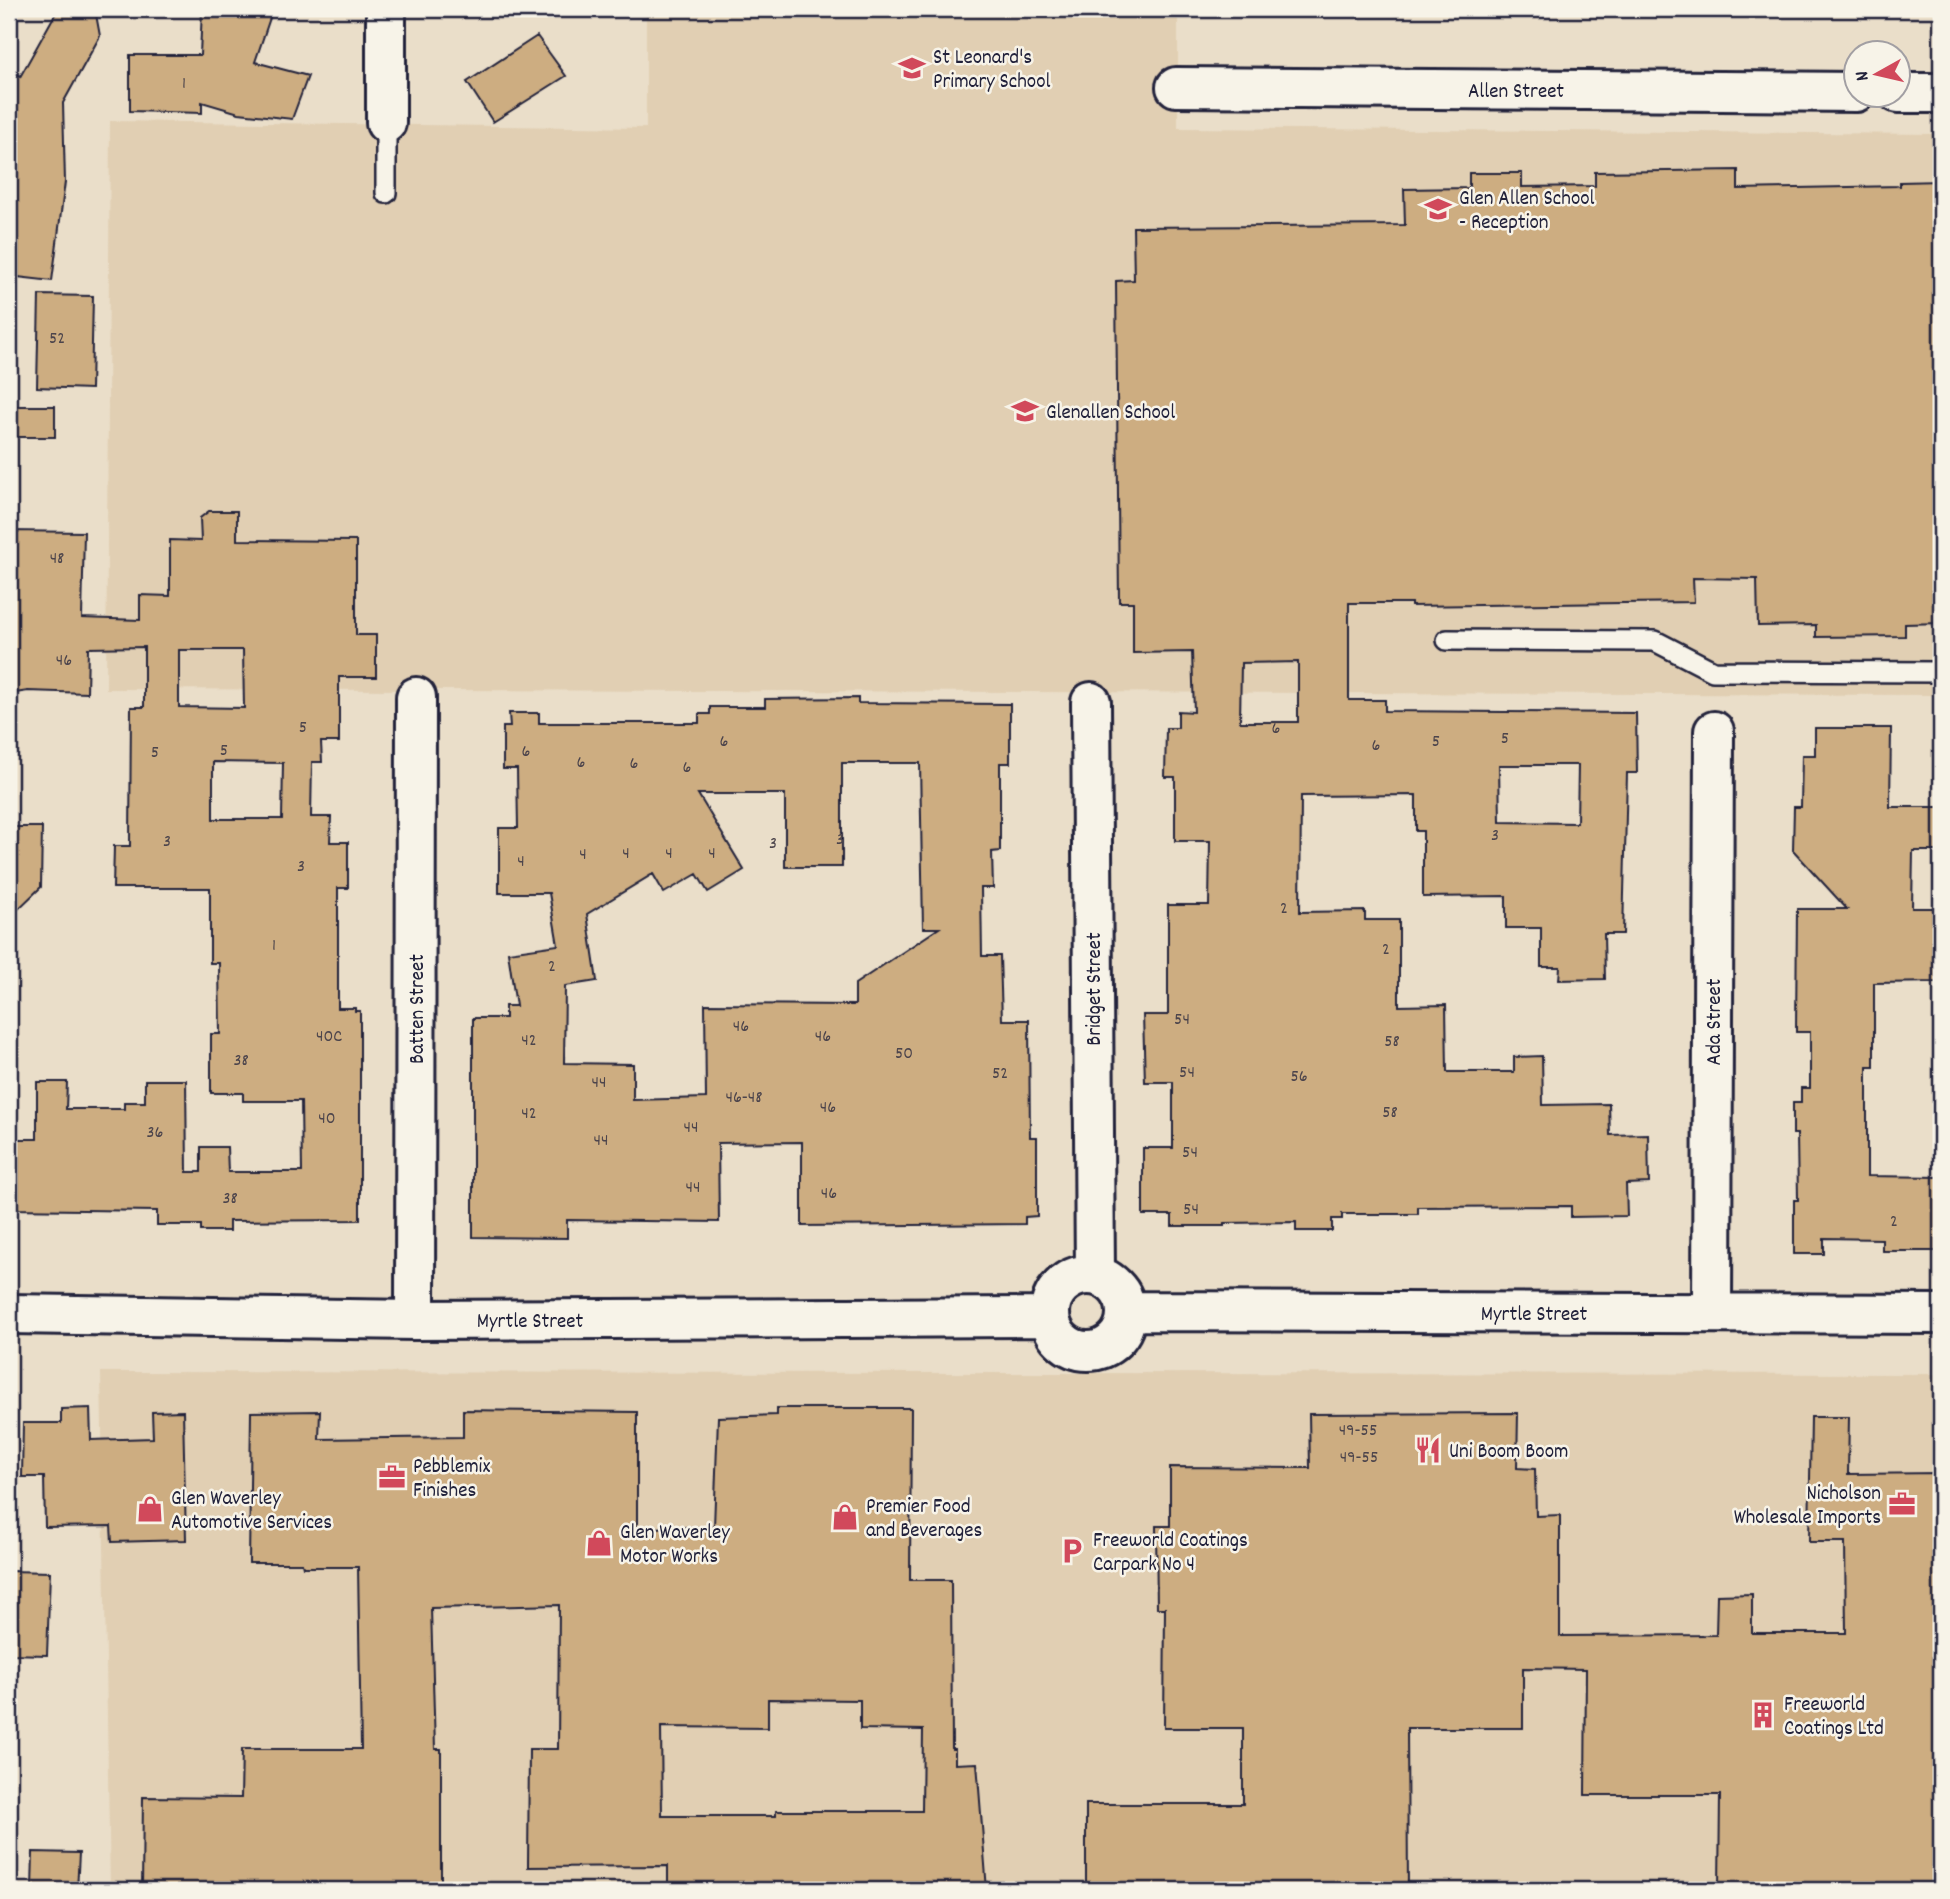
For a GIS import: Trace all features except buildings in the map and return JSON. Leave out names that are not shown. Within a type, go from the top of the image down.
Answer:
[{"type":"street","points":[[386,9],[386,123]]},
{"type":"street","name":"Allen Street","points":[[1176,87],[1842,92]]},
{"type":"street","points":[[1912,93],[1941,93]]},
{"type":"street","name":"Batten Street","points":[[415,1320],[416,697]]},
{"type":"street","name":"Bridget Street","points":[[1091,702],[1095,1275]]},
{"type":"street","name":"Ada Street","points":[[1712,1313],[1714,731]]},
{"type":"street","points":[[1081,1275],[1095,1275],[1107,1279],[1124,1299],[1125,1324],[1118,1335],[1104,1347],[1078,1349],[1066,1344],[1057,1334],[1050,1317],[1051,1304],[1056,1292],[1065,1282],[1081,1275]]},
{"type":"street","name":"Myrtle Street","points":[[1126,1311],[1941,1314]]},
{"type":"street","name":"Myrtle Street","points":[[9,1314],[415,1320],[1050,1317]]},
{"type":"lane","points":[[386,123],[386,192]]},
{"type":"lane","points":[[1447,640],[1655,640],[1713,671],[1941,672]]},
{"type":"shaded area","name":"Glenallen School","points":[[646,9],[1178,9],[1178,128],[1941,134],[1941,695],[106,689],[110,121],[646,128]]},
{"type":"shaded area","points":[[101,1372],[1941,1374],[1941,1890],[110,1890]]},
{"type":"place","name":"St Leonard's Primary School","points":[[912,68]]},
{"type":"place","name":"Glen Allen School - Reception","points":[[1438,209]]},
{"type":"place","name":"Glenallen School","points":[[1025,411]]},
{"type":"place","name":"Uni Boom Boom","points":[[1428,1450]]},
{"type":"place","name":"Pebblemix Finishes","points":[[392,1477]]},
{"type":"place","name":"Nicholson Wholesale Imports","points":[[1902,1504]]},
{"type":"place","name":"Glen Waverley Automotive Services","points":[[150,1509]]},
{"type":"place","name":"Premier Food and Beverages","points":[[845,1517]]},
{"type":"place","name":"Glen Waverley Motor Works","points":[[599,1543]]},
{"type":"place","name":"Freeworld Coatings Carpark No 4","points":[[1072,1551]]},
{"type":"place","name":"Freeworld Coatings Ltd","points":[[1763,1715]]}]
